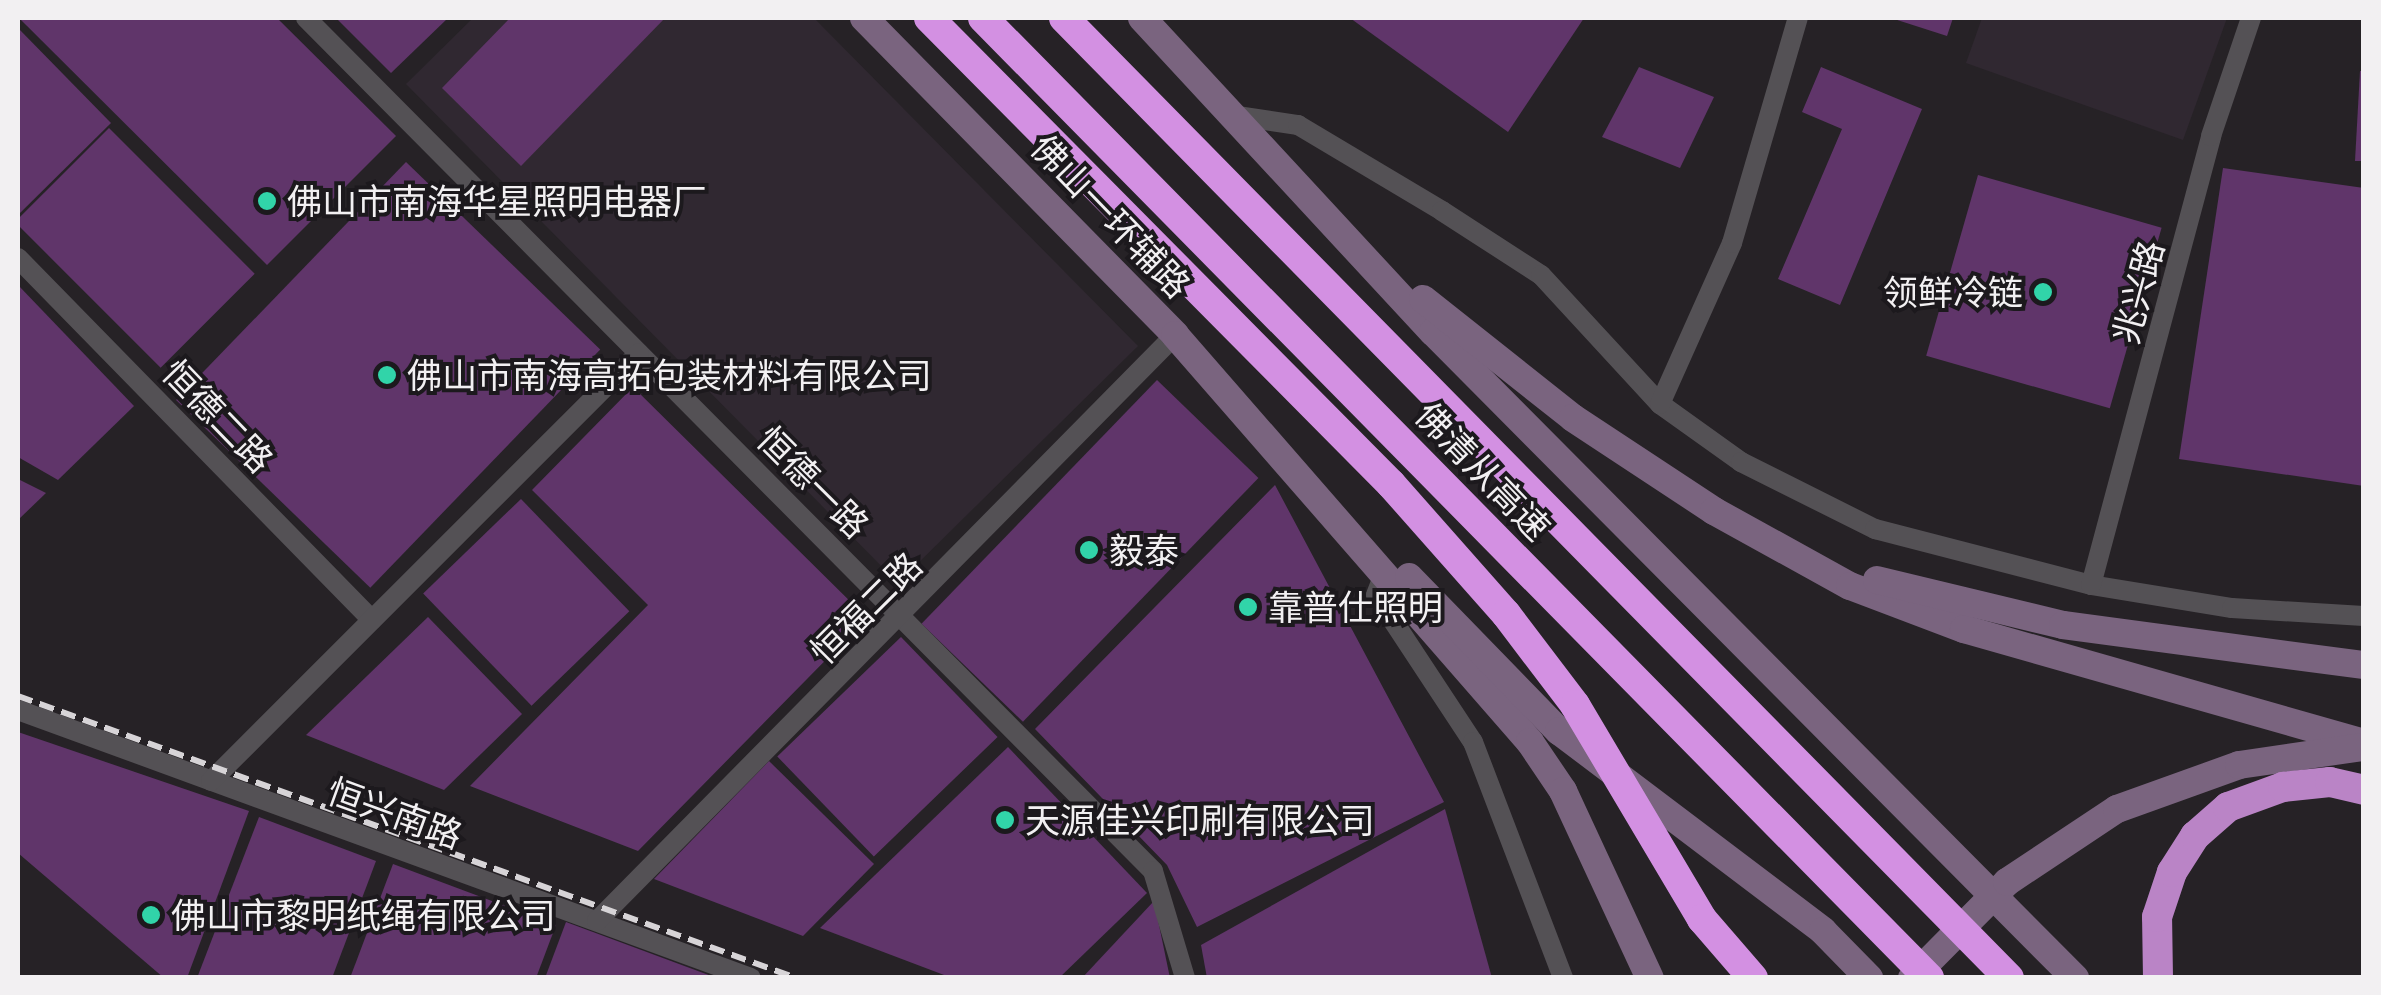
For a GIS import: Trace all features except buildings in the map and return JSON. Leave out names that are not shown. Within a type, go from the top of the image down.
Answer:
[{"type":"highway","points":[[929,18],[1391,484],[1506,614],[1576,705],[1702,919],[1754,978]]},
{"type":"highway","name":"佛清从高速","points":[[983,18],[1929,978]]},
{"type":"highway","name":"佛清从高速","points":[[1064,18],[2009,978]]},
{"type":"highway","points":[[2158,978],[2157,917],[2172,872],[2195,836],[2228,807],[2283,787],[2330,782],[2364,790]]},
{"type":"main road","name":"佛山一环辅路","points":[[864,18],[1176,335],[1300,472]]},
{"type":"main road","points":[[1142,18],[1432,332],[2076,978]]},
{"type":"main road","points":[[1326,215],[1514,374],[1754,533],[1899,607],[2364,745]]},
{"type":"main road","points":[[1300,472],[1530,742],[1564,791],[1650,978]]},
{"type":"main road","points":[[1300,472],[1559,731],[1823,931],[1869,978]]},
{"type":"main road","points":[[1754,533],[1896,587],[1975,607],[2364,666]]},
{"type":"main road","points":[[1912,978],[2007,882],[2116,810],[2225,769],[2364,745]]},
{"type":"street","name":"恒德一路","points":[[306,18],[1153,871],[1185,978]]},
{"type":"street","points":[[1660,404],[1732,243],[1798,18]]},
{"type":"street","name":"兆兴路","points":[[2091,585],[2211,136],[2251,18]]},
{"type":"street","points":[[1236,116],[1298,125],[1541,275],[1660,404],[1740,462],[1875,529],[2091,585],[2232,608],[2364,616]]},
{"type":"street","name":"恒德二路","points":[[18,258],[372,620]]},
{"type":"street","name":"恒福二路","points":[[596,921],[902,618],[1176,335]]},
{"type":"street","points":[[211,780],[639,353]]},
{"type":"street","points":[[1384,574],[1376,595],[1473,742],[1563,978]]},
{"type":"street","name":"恒兴南路","points":[[18,710],[751,978]]},
{"type":"shaded area","points":[[473,18],[814,18],[1138,346],[898,583],[406,84]]},
{"type":"shaded area","points":[[1982,18],[2227,18],[2183,140],[1966,63]]},
{"type":"railway","points":[[18,696],[796,978]]},
{"type":"place","name":"佛山市南海华星照明电器厂","points":[[267,201]]},
{"type":"place","name":"领鲜冷链","points":[[2043,292]]},
{"type":"place","name":"佛山市南海高拓包装材料有限公司","points":[[387,375]]},
{"type":"place","name":"毅泰","points":[[1089,550]]},
{"type":"place","name":"靠普仕照明","points":[[1248,607]]},
{"type":"place","name":"天源佳兴印刷有限公司","points":[[1005,820]]},
{"type":"place","name":"佛山市黎明纸绳有限公司","points":[[151,915]]}]
